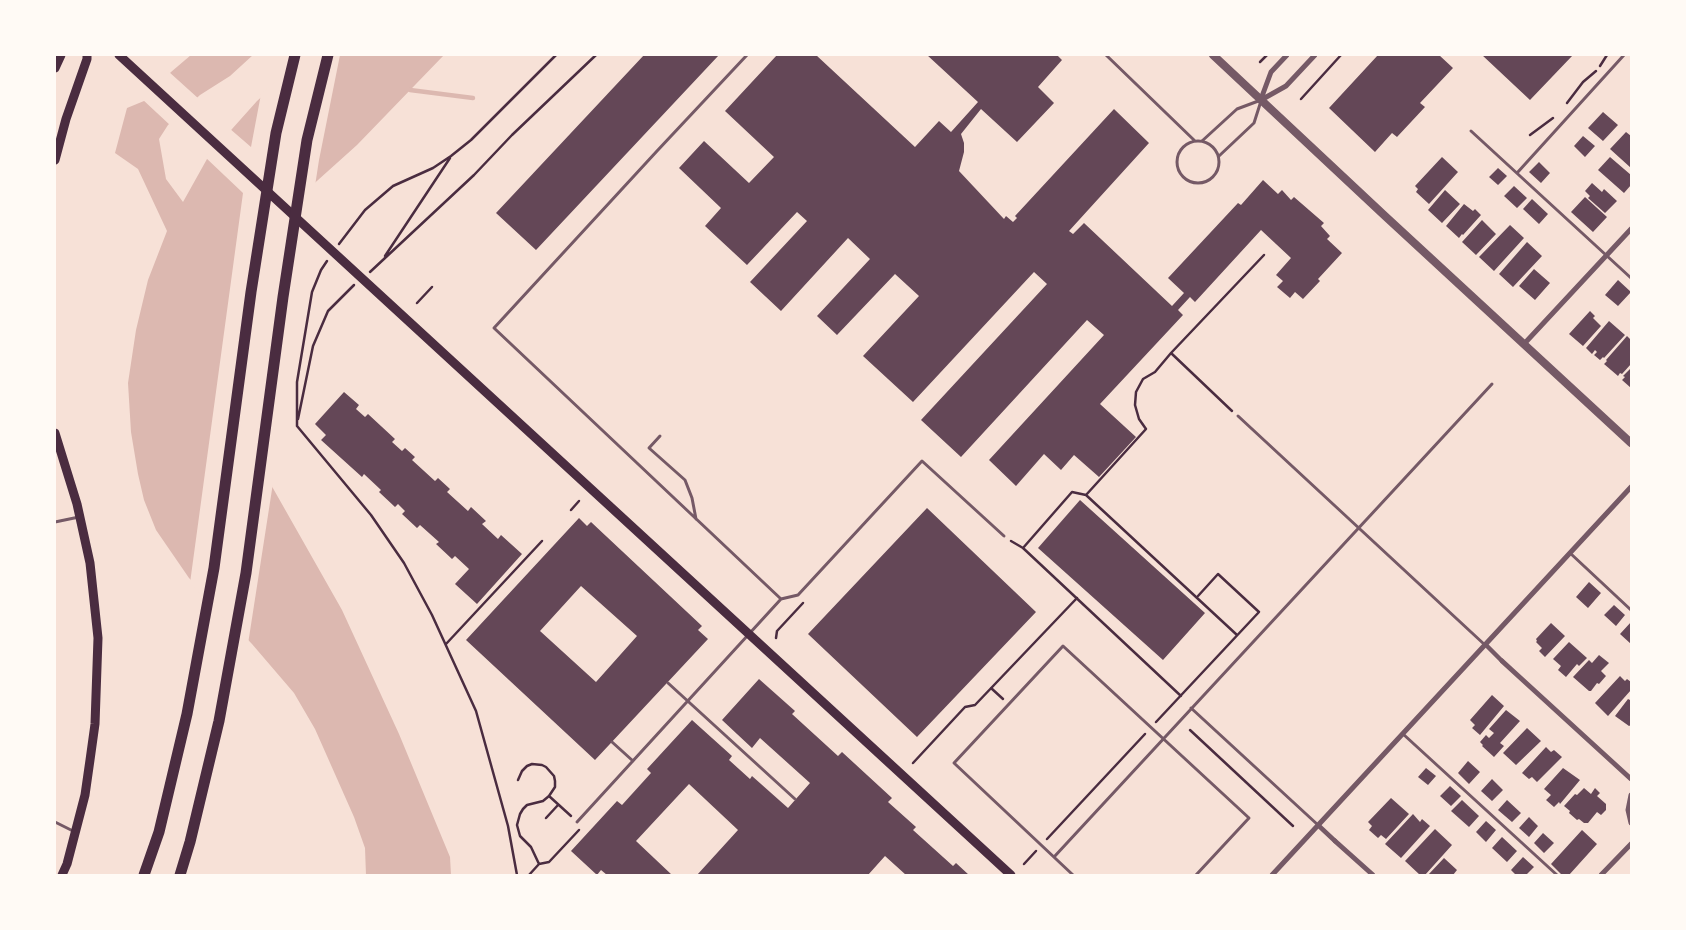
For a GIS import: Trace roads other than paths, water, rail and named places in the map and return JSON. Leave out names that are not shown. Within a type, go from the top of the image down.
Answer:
[{"type":"highway","points":[[144,875],[161,823],[187,714],[214,568],[251,292],[276,133],[294,55]]},
{"type":"highway","points":[[180,875],[190,842],[224,692],[246,573],[283,297],[307,140],[328,55]]},
{"type":"main road","points":[[55,68],[61,55]]},
{"type":"main road","points":[[55,160],[87,55]]},
{"type":"main road","points":[[118,55],[1011,875]]},
{"type":"main road","points":[[55,433],[80,517],[90,563],[98,638],[95,724],[90,760],[75,832],[62,875]]},
{"type":"street","points":[[1213,55],[1631,443]]},
{"type":"street","points":[[1261,100],[1271,72],[1287,55]]},
{"type":"street","points":[[1261,100],[1286,86],[1315,55]]},
{"type":"street","points":[[1524,344],[1631,229]]},
{"type":"street","points":[[1272,875],[1631,487]]},
{"type":"street","points":[[1486,645],[1631,779]]},
{"type":"street","points":[[1631,795],[1628,810],[1631,823]]},
{"type":"street","points":[[1318,826],[1372,875]]},
{"type":"street","points":[[1601,875],[1631,844]]},
{"type":"lane","points":[[747,55],[494,328],[780,599]]},
{"type":"lane","points":[[1106,55],[1195,141]]},
{"type":"lane","points":[[1517,173],[1624,55]]},
{"type":"lane","points":[[1202,141],[1237,109],[1261,100]]},
{"type":"lane","points":[[1219,157],[1254,123],[1261,100]]},
{"type":"lane","points":[[1471,131],[1631,278]]},
{"type":"lane","points":[[1195,141],[1202,141],[1209,143],[1214,148],[1219,157],[1219,167],[1211,179],[1198,183],[1186,179],[1178,167],[1177,160],[1183,147],[1195,141]]},
{"type":"lane","points":[[1054,857],[1492,384]]},
{"type":"lane","points":[[1238,416],[1486,645]]},
{"type":"lane","points":[[660,436],[649,448],[685,480],[692,498],[696,519]]},
{"type":"lane","points":[[577,822],[780,599],[798,595],[922,460],[1004,536]]},
{"type":"lane","points":[[55,522],[80,517]]},
{"type":"lane","points":[[1570,553],[1631,610]]},
{"type":"lane","points":[[1073,875],[954,763],[1063,646],[1249,818],[1196,875]]},
{"type":"lane","points":[[668,683],[795,799]]},
{"type":"lane","points":[[1191,708],[1318,826]]},
{"type":"lane","points":[[1403,734],[1557,875]]},
{"type":"lane","points":[[612,742],[633,761]]},
{"type":"lane","points":[[55,822],[75,832]]},
{"type":"waterway","points":[[410,90],[473,98]]}]
